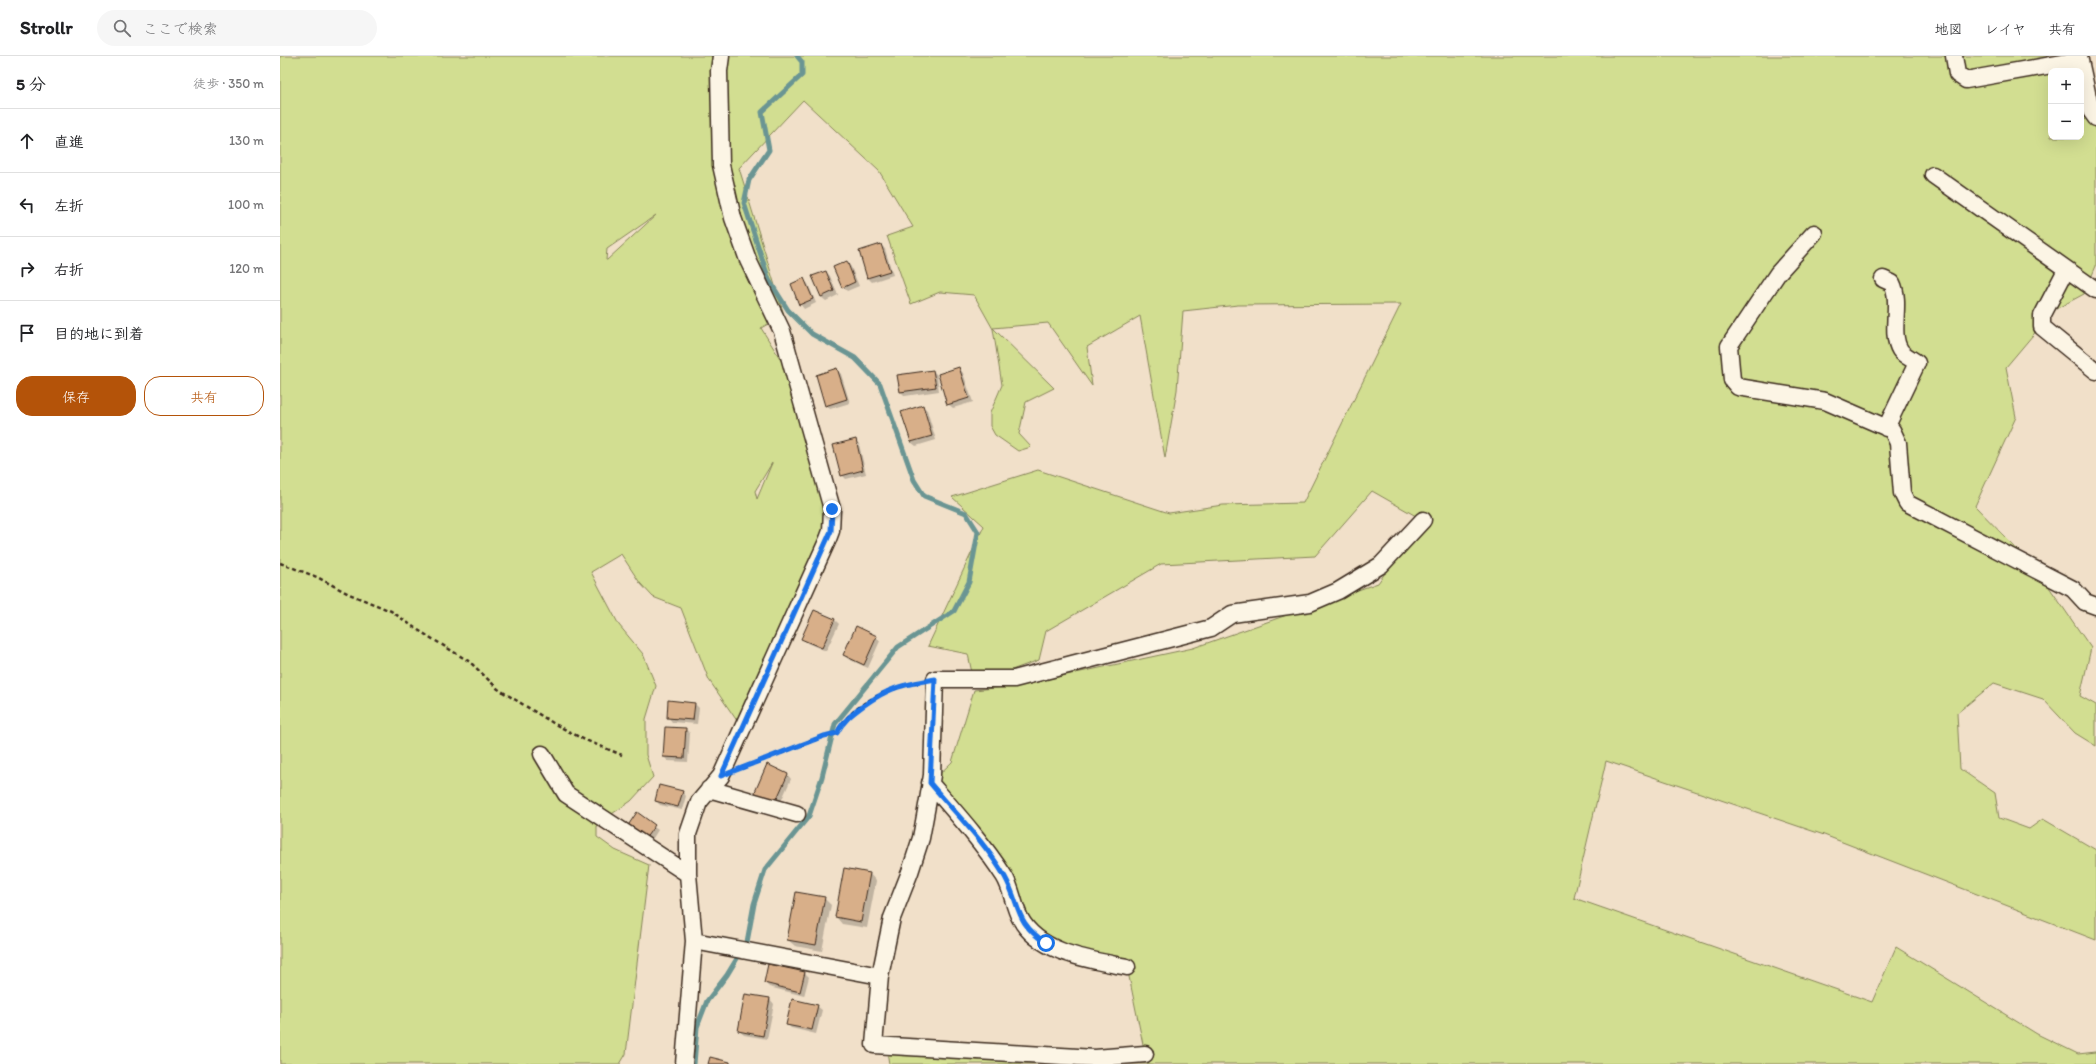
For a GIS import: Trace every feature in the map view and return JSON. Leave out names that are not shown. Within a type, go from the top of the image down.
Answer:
[{"type":"street","points":[[684,1064],[694,941],[688,874],[688,834],[699,802],[721,776],[831,531],[832,509],[782,331],[748,260],[733,218],[721,165],[719,72],[721,56]]},
{"type":"street","points":[[1954,56],[1957,74],[1966,80],[2079,58],[2091,111],[2096,118]]},
{"type":"street","points":[[1933,174],[2096,290]]},
{"type":"street","points":[[1814,233],[1778,273],[1729,346],[1732,380],[1738,387],[1825,401],[1892,430],[1898,443],[1902,492],[1907,503],[2073,590],[2085,602],[2096,606]]},
{"type":"street","points":[[2066,270],[2042,316],[2042,327],[2096,371]]},
{"type":"street","points":[[1883,279],[1892,283],[1897,292],[1897,340],[1900,350],[1917,363],[1886,428]]},
{"type":"street","points":[[1145,1054],[1095,1058],[874,1045],[880,976],[892,918],[910,872],[921,838],[930,783],[935,679],[1014,679],[1211,628],[1232,614],[1310,602],[1338,591],[1381,565],[1423,520]]},
{"type":"street","points":[[542,754],[566,794],[688,874]]},
{"type":"street","points":[[930,783],[985,849],[1005,878],[1020,918],[1032,934],[1053,947],[1083,958],[1127,967]]},
{"type":"street","points":[[709,789],[797,814]]},
{"type":"street","points":[[694,941],[880,976]]},
{"type":"path","points":[[280,564],[317,577],[350,594],[391,611],[418,630],[470,662],[498,689],[553,723],[583,739],[622,755]]},
{"type":"path","points":[[721,776],[824,736],[837,733],[849,716],[882,692],[902,685],[935,679]]},
{"type":"green space","points":[[280,56],[2079,56],[2082,68],[2048,68],[2048,140],[2084,140],[2084,74],[2096,118],[2096,266],[2084,294],[2054,310],[2006,367],[2016,417],[1975,506],[2038,571],[2091,648],[2080,696],[2096,705],[2096,746],[2075,733],[2043,699],[1994,683],[1957,713],[1960,769],[1995,793],[1999,818],[2029,829],[2043,819],[2096,850],[2096,940],[1824,835],[1606,761],[1574,898],[1872,1002],[1896,947],[2037,1034],[2078,1054],[2096,1052],[2096,1064],[889,1064],[886,1045],[1145,1054],[1127,967],[1046,943],[985,849],[930,783],[952,762],[974,690],[1015,686],[1193,648],[1378,583],[1423,520],[1372,491],[1315,556],[1161,564],[1046,631],[1039,660],[1009,671],[972,673],[968,654],[928,646],[984,526],[952,497],[1038,470],[1169,513],[1223,505],[1303,503],[1401,304],[1238,305],[1183,311],[1177,390],[1165,458],[1140,316],[1087,347],[1092,386],[1048,323],[993,328],[1054,388],[1026,402],[1019,434],[1031,447],[1018,451],[995,435],[990,426],[990,413],[1002,385],[993,329],[974,295],[940,292],[911,304],[887,236],[913,227],[879,171],[803,100],[739,168],[784,315],[761,328],[781,360],[832,509],[742,728],[709,680],[681,608],[653,597],[640,583],[621,554],[591,572],[619,625],[643,654],[656,686],[646,719],[646,755],[653,777],[631,801],[597,824],[597,837],[615,850],[649,865],[626,1054],[620,1064],[280,1064]],"holes":[[[656,215],[607,260],[606,260],[607,249]],[[772,463],[757,499],[755,491]]]},
{"type":"building","points":[[881,244],[890,271],[867,278],[859,251]]},
{"type":"building","points":[[847,261],[855,282],[842,288],[833,267]]},
{"type":"building","points":[[826,271],[834,291],[821,297],[812,276]]},
{"type":"building","points":[[804,278],[813,299],[799,305],[791,284]]},
{"type":"building","points":[[959,367],[969,398],[947,405],[938,374]]},
{"type":"building","points":[[837,368],[847,399],[825,406],[816,375]]},
{"type":"building","points":[[933,370],[936,387],[900,392],[897,375]]},
{"type":"building","points":[[923,405],[932,436],[911,442],[901,412]]},
{"type":"building","points":[[856,439],[863,470],[841,476],[833,445]]},
{"type":"building","points":[[814,610],[835,619],[822,648],[801,639]]},
{"type":"building","points":[[856,626],[877,636],[864,665],[843,655]]},
{"type":"building","points":[[668,700],[695,703],[693,720],[667,718]]},
{"type":"building","points":[[665,727],[686,728],[684,758],[663,757]]},
{"type":"building","points":[[767,764],[788,774],[775,803],[754,794]]},
{"type":"building","points":[[659,785],[683,791],[678,807],[655,801]]},
{"type":"building","points":[[637,812],[655,825],[645,839],[627,827]]},
{"type":"building","points":[[844,868],[870,873],[861,922],[835,917]]},
{"type":"building","points":[[796,892],[825,897],[816,945],[787,940]]},
{"type":"building","points":[[768,964],[805,972],[800,992],[764,983]]},
{"type":"building","points":[[745,994],[770,998],[763,1036],[738,1031]]},
{"type":"building","points":[[792,999],[818,1005],[812,1030],[786,1025]]},
{"type":"building","points":[[710,1057],[730,1062],[730,1064],[708,1064]]},
{"type":"waterway","points":[[694,1064],[697,1027],[707,1001],[727,975],[747,942],[754,904],[765,870],[809,816],[822,777],[835,724],[898,647],[954,611],[969,582],[978,532],[966,513],[924,496],[914,480],[880,384],[855,358],[812,334],[788,310],[769,280],[744,203],[749,180],[769,150],[762,112],[802,75],[802,62],[797,56]]},
{"type":"route","points":[[832,509],[831,531],[721,776],[824,736],[837,733],[840,726],[849,716],[882,692],[902,685],[935,679],[932,775],[930,783],[985,849],[1005,878],[1020,918],[1032,934],[1046,943]]}]
